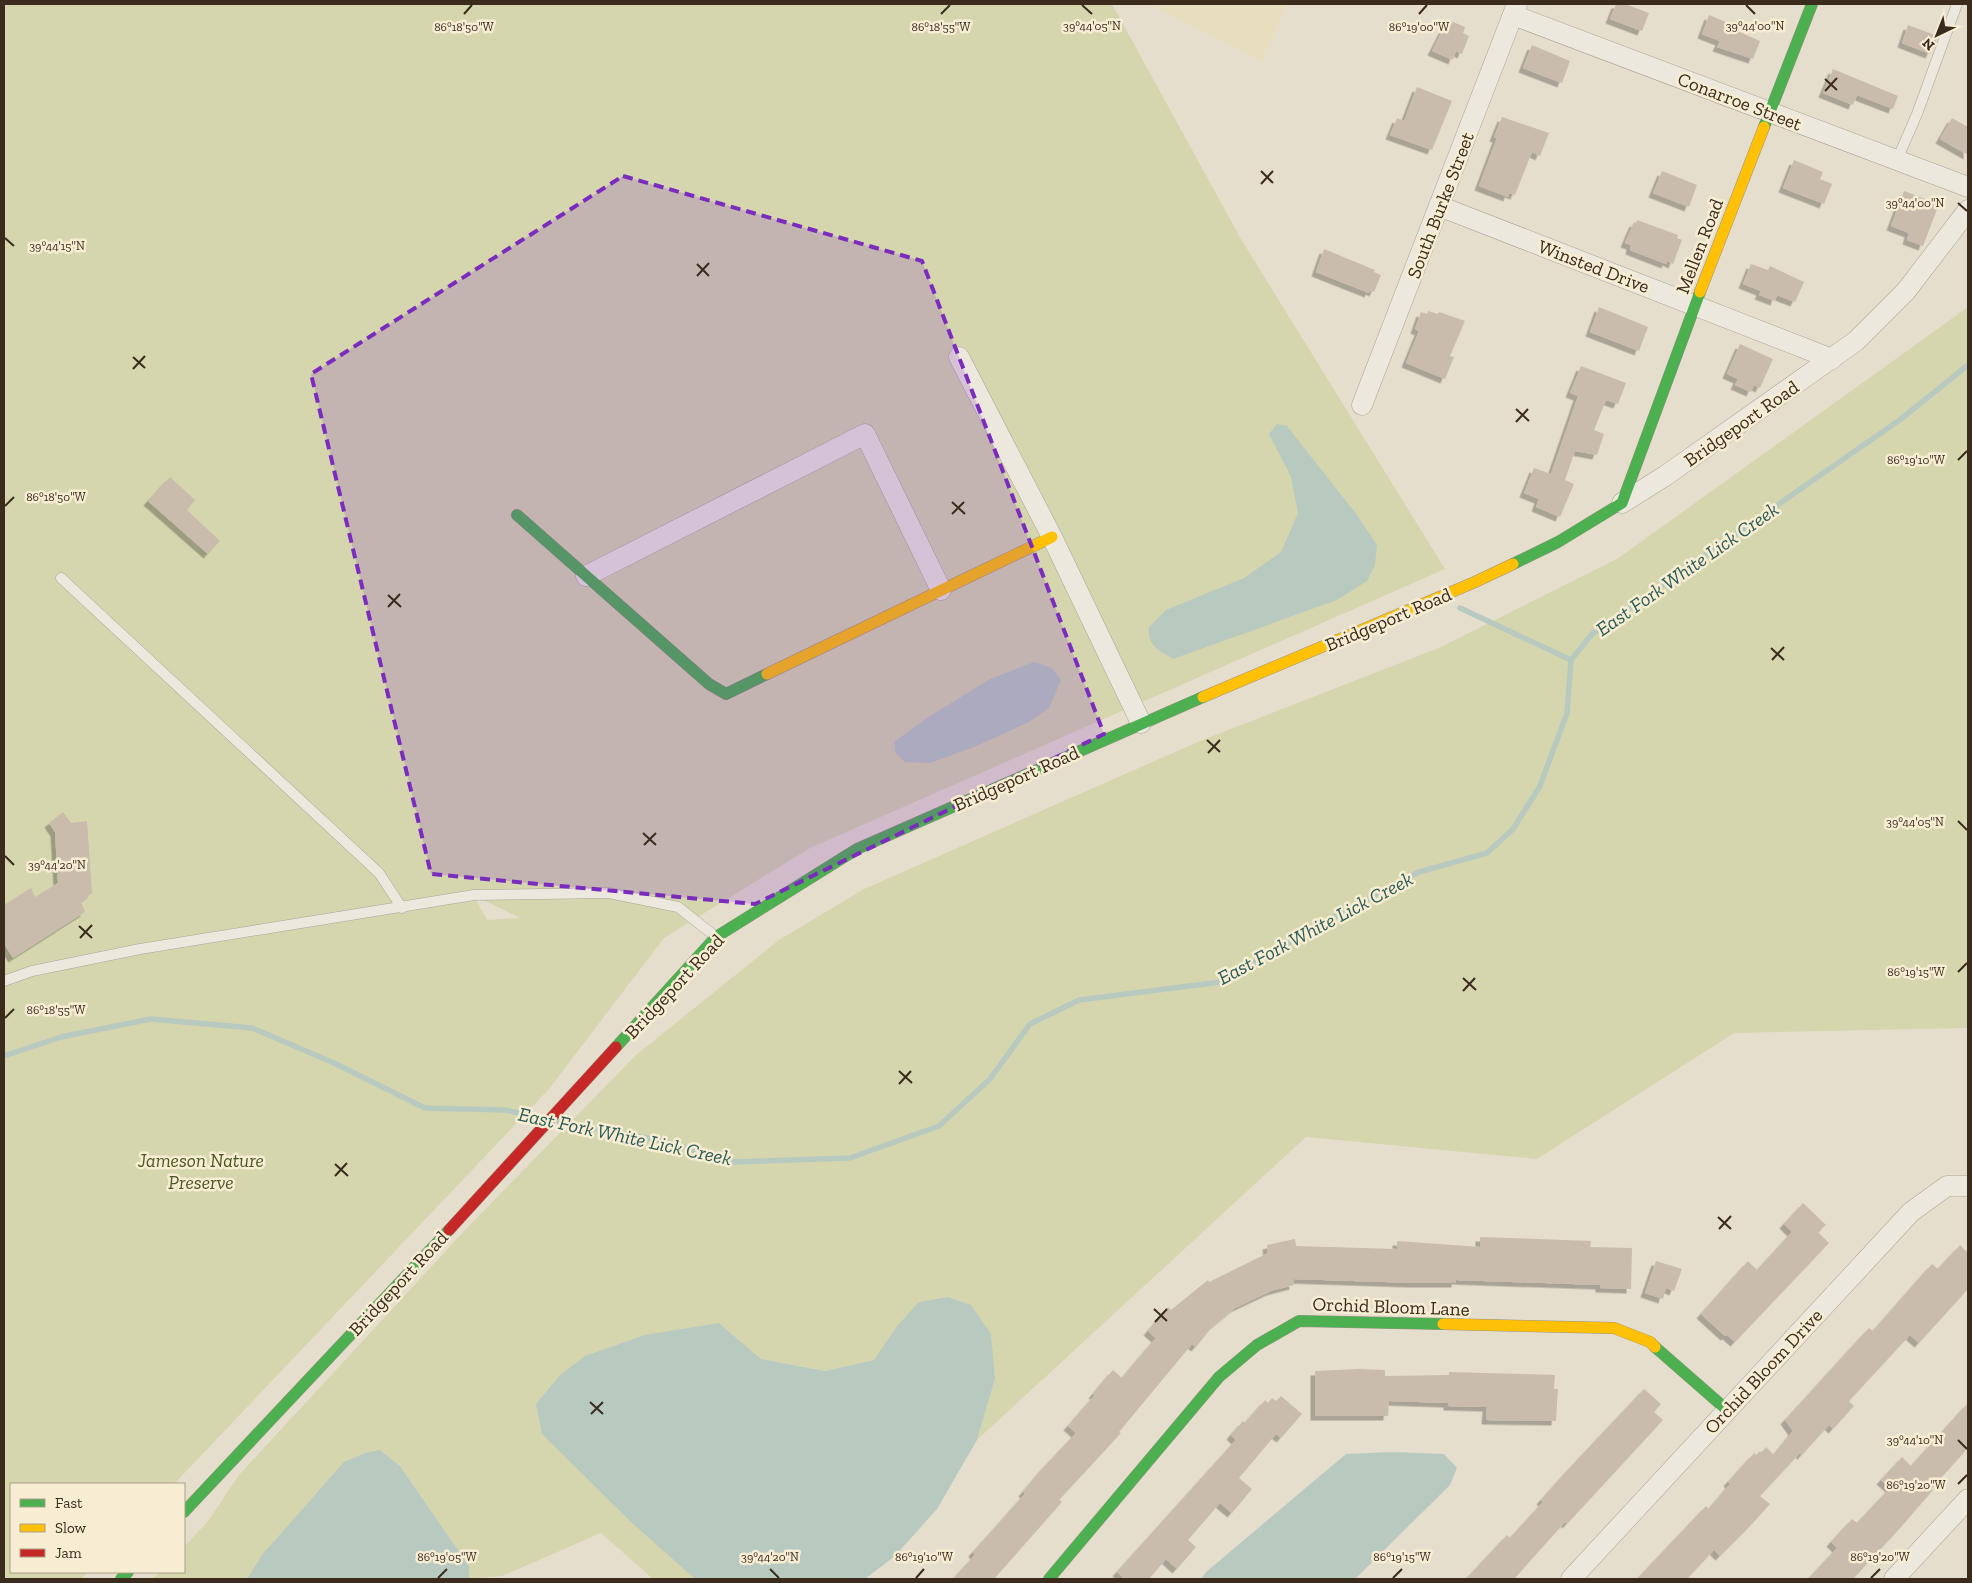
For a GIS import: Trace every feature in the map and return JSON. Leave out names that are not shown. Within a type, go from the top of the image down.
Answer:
[{"type":"street","name":"Mellen Road","points":[[1622,503],[1695,306],[1812,4]]},
{"type":"street","name":"Conarroe Street","points":[[1515,9],[1770,112],[1968,187]]},
{"type":"street","name":"South Burke Street","points":[[1362,405],[1515,9]]},
{"type":"street","name":"Winsted Drive","points":[[1439,206],[1832,359]]},
{"type":"street","name":"Bridgeport Road","points":[[185,1511],[496,1179],[716,937],[857,849],[1141,723],[1475,582],[1558,542],[1665,476],[1832,359],[1881,319],[1906,291],[1968,210]]},
{"type":"street","points":[[959,357],[1052,537],[1141,723]]},
{"type":"street","points":[[586,576],[865,434],[941,590]]},
{"type":"street","points":[[517,515],[709,684],[726,694],[1052,537]]},
{"type":"street","name":"Orchid Bloom Drive","points":[[1571,1579],[1911,1212],[1948,1186],[1968,1186]]},
{"type":"street","name":"Orchid Bloom Lane","points":[[1049,1579],[1219,1377],[1257,1345],[1299,1321],[1614,1328],[1650,1342],[1727,1410]]},
{"type":"street","points":[[1894,1579],[1968,1499]]},
{"type":"lane","points":[[1897,160],[1917,114],[1957,4]]},
{"type":"lane","points":[[61,578],[379,873],[402,908]]},
{"type":"lane","points":[[4,981],[32,970],[140,949],[474,895],[610,893],[678,908],[716,937]]},
{"type":"highlighted area","points":[[623,176],[922,261],[1104,734],[755,904],[431,874],[311,374]]},
{"type":"shaded area","points":[[1150,4],[1287,4],[1262,62]]},
{"type":"shaded area","points":[[1277,424],[1287,426],[1357,515],[1377,545],[1375,565],[1367,581],[1337,600],[1173,659],[1152,643],[1149,633],[1149,627],[1166,610],[1244,578],[1281,552],[1298,513],[1291,477],[1269,434]]},
{"type":"shaded area","points":[[1034,662],[1052,668],[1061,680],[1049,708],[1029,722],[974,747],[930,763],[905,762],[895,752],[894,742],[927,718],[990,679]]},
{"type":"shaded area","points":[[948,1297],[971,1305],[991,1334],[995,1379],[977,1440],[937,1509],[895,1556],[865,1579],[695,1579],[631,1522],[542,1434],[536,1404],[560,1375],[585,1356],[645,1335],[719,1323],[761,1359],[825,1371],[874,1360],[897,1326],[919,1302]]},
{"type":"shaded area","points":[[380,1450],[400,1466],[469,1566],[469,1579],[247,1579],[262,1555],[344,1462],[365,1453]]},
{"type":"shaded area","points":[[1392,1452],[1444,1454],[1457,1468],[1450,1485],[1355,1579],[1201,1579],[1206,1572],[1346,1454]]},
{"type":"green space","name":"Jameson Nature Preserve","points":[[4,4],[1112,4],[1241,239],[1445,569],[810,848],[664,938],[549,1089],[175,1483],[10,1483],[10,1573],[87,1573],[81,1579],[4,1579]],"holes":[[[474,896],[475,896],[520,918],[487,920]]]},
{"type":"green space","points":[[1968,307],[1968,1028],[1734,1033],[1537,1159],[1306,1137],[977,1440],[995,1379],[874,1360],[825,1371],[761,1359],[719,1323],[708,1579],[653,1579],[601,1533],[502,1576],[469,1579],[469,1566],[400,1466],[380,1450],[262,1555],[247,1579],[153,1579],[159,1573],[185,1573],[185,1546],[209,1520],[238,1476],[467,1228],[636,1055],[779,940],[864,889],[1200,741],[1441,647],[1617,559]]},
{"type":"building","points":[[1616,4],[1625,4],[1649,13],[1642,31],[1610,19]]},
{"type":"building","points":[[1709,15],[1728,23],[1726,26],[1760,41],[1753,59],[1717,47],[1720,41],[1702,34]]},
{"type":"building","points":[[1448,20],[1465,27],[1463,33],[1469,36],[1462,54],[1456,51],[1453,60],[1432,51]]},
{"type":"building","points":[[1908,25],[1938,36],[1930,54],[1902,43]]},
{"type":"building","points":[[1532,45],[1570,61],[1562,83],[1523,68]]},
{"type":"building","points":[[1833,69],[1898,96],[1893,109],[1857,95],[1853,105],[1823,93]]},
{"type":"building","points":[[1417,87],[1452,101],[1432,150],[1390,135],[1397,118],[1404,121]]},
{"type":"building","points":[[1502,117],[1549,133],[1540,156],[1532,152],[1515,195],[1509,193],[1508,197],[1479,186],[1497,138],[1494,137]]},
{"type":"building","points":[[1952,118],[1968,127],[1968,155],[1940,139]]},
{"type":"building","points":[[1794,160],[1823,172],[1820,179],[1832,184],[1824,204],[1783,188]]},
{"type":"building","points":[[1662,171],[1697,185],[1689,207],[1653,193]]},
{"type":"building","points":[[1904,191],[1939,204],[1923,246],[1907,240],[1909,233],[1891,226]]},
{"type":"building","points":[[1637,220],[1678,235],[1677,238],[1682,240],[1673,264],[1667,261],[1666,264],[1630,250],[1631,245],[1625,243],[1634,222],[1636,223]]},
{"type":"building","points":[[1324,249],[1375,270],[1374,272],[1381,275],[1374,292],[1370,290],[1369,293],[1316,272]]},
{"type":"building","points":[[1751,264],[1768,270],[1770,266],[1804,282],[1795,302],[1777,295],[1775,301],[1759,295],[1761,291],[1743,284]]},
{"type":"building","points":[[1599,307],[1648,327],[1639,351],[1590,332]]},
{"type":"building","points":[[1428,311],[1438,314],[1439,312],[1465,321],[1450,356],[1454,357],[1445,379],[1406,363],[1419,331],[1415,329],[1421,312],[1427,314]]},
{"type":"building","points":[[1740,344],[1773,359],[1760,388],[1754,385],[1751,392],[1735,385],[1738,379],[1727,374]]},
{"type":"building","points":[[1581,366],[1626,383],[1618,404],[1606,400],[1594,430],[1604,434],[1597,455],[1575,451],[1565,480],[1574,484],[1560,517],[1536,507],[1539,499],[1524,493],[1534,468],[1551,474],[1578,396],[1570,393]]},
{"type":"building","points":[[170,477],[195,500],[187,510],[220,541],[208,554],[148,501]]},
{"type":"building","points":[[63,812],[71,823],[87,821],[92,893],[81,902],[85,912],[13,958],[4,944],[4,905],[31,888],[35,897],[58,883],[55,832],[49,823]]},
{"type":"building","points":[[1803,1203],[1826,1225],[1818,1232],[1829,1243],[1735,1342],[1727,1335],[1725,1336],[1701,1314],[1748,1261],[1757,1270],[1792,1232],[1784,1224]]},
{"type":"building","points":[[1480,1237],[1591,1241],[1590,1247],[1632,1248],[1631,1289],[1600,1288],[1600,1285],[1456,1280],[1456,1283],[1414,1283],[1293,1279],[1294,1285],[1271,1291],[1235,1308],[1212,1327],[1196,1347],[1192,1344],[1119,1432],[1121,1433],[1059,1500],[1062,1502],[994,1579],[953,1579],[975,1555],[973,1552],[1025,1494],[1023,1492],[1043,1468],[1076,1433],[1068,1426],[1095,1395],[1093,1394],[1113,1370],[1122,1378],[1156,1338],[1148,1331],[1168,1307],[1171,1310],[1208,1280],[1209,1282],[1268,1253],[1267,1245],[1295,1239],[1296,1246],[1397,1249],[1397,1241],[1480,1247]]},
{"type":"building","points":[[1960,1245],[1968,1253],[1968,1289],[1919,1343],[1910,1335],[1849,1401],[1854,1406],[1833,1429],[1829,1425],[1802,1455],[1800,1453],[1760,1496],[1770,1504],[1749,1527],[1720,1556],[1714,1550],[1687,1579],[1637,1579],[1706,1506],[1709,1509],[1730,1484],[1728,1482],[1754,1453],[1756,1455],[1760,1451],[1761,1453],[1766,1447],[1774,1455],[1793,1431],[1785,1420],[1869,1328],[1873,1331],[1932,1264],[1938,1269]]},
{"type":"building","points":[[1656,1261],[1682,1269],[1674,1291],[1666,1288],[1663,1299],[1645,1293]]},
{"type":"building","points":[[1385,1370],[1385,1376],[1449,1375],[1449,1372],[1555,1375],[1554,1389],[1558,1389],[1556,1421],[1486,1420],[1487,1407],[1448,1406],[1448,1403],[1389,1401],[1388,1416],[1315,1416],[1315,1371]]},
{"type":"building","points":[[1644,1389],[1661,1404],[1654,1412],[1663,1420],[1567,1524],[1565,1522],[1514,1579],[1466,1579],[1507,1535],[1510,1538],[1543,1502],[1541,1500],[1566,1472]]},
{"type":"building","points":[[1281,1396],[1302,1414],[1281,1438],[1276,1434],[1239,1478],[1252,1489],[1232,1513],[1220,1503],[1188,1540],[1196,1547],[1177,1569],[1166,1559],[1149,1579],[1125,1579],[1117,1572],[1236,1440],[1231,1435],[1243,1421],[1245,1423],[1265,1400],[1268,1403],[1272,1398],[1276,1401]]},
{"type":"building","points":[[1968,1403],[1968,1448],[1931,1489],[1933,1490],[1901,1527],[1853,1579],[1808,1579],[1837,1548],[1831,1542],[1852,1519],[1857,1523],[1890,1488],[1881,1480],[1902,1457],[1911,1466]]},
{"type":"waterway","name":"East Fork White Lick Creek","points":[[559,1122],[663,1141],[734,1162],[850,1158],[939,1126],[990,1079],[1030,1024],[1079,1000],[1221,982],[1337,915],[1419,872],[1487,853],[1513,829],[1540,786],[1567,713],[1571,660],[1592,634],[1901,419],[1968,365]]},
{"type":"waterway","points":[[1460,608],[1571,660]]},
{"type":"waterway","name":"East Fork White Lick Creek","points":[[4,1056],[61,1037],[151,1019],[252,1028],[334,1063],[425,1108],[506,1110],[540,1118]]},
{"type":"traffic: fast","points":[[1764,127],[1812,4]]},
{"type":"traffic: fast","points":[[1513,564],[1558,542],[1622,503],[1700,292]]},
{"type":"traffic: fast","points":[[517,515],[709,684],[726,694],[767,674]]},
{"type":"traffic: fast","points":[[616,1047],[716,937],[857,849],[1203,697]]},
{"type":"traffic: fast","points":[[185,1511],[449,1230]]},
{"type":"traffic: fast","points":[[1049,1579],[1219,1377],[1257,1345],[1299,1321],[1443,1324]]},
{"type":"traffic: fast","points":[[1655,1347],[1727,1410]]},
{"type":"traffic: fast","points":[[121,1579],[127,1573]]},
{"type":"traffic: slow","points":[[1700,292],[1764,127]]},
{"type":"traffic: slow","points":[[767,674],[1052,537]]},
{"type":"traffic: slow","points":[[1203,697],[1475,582],[1513,564]]},
{"type":"traffic: slow","points":[[1443,1324],[1614,1328],[1650,1342],[1655,1347]]},
{"type":"traffic: jam","points":[[449,1230],[616,1047]]}]
